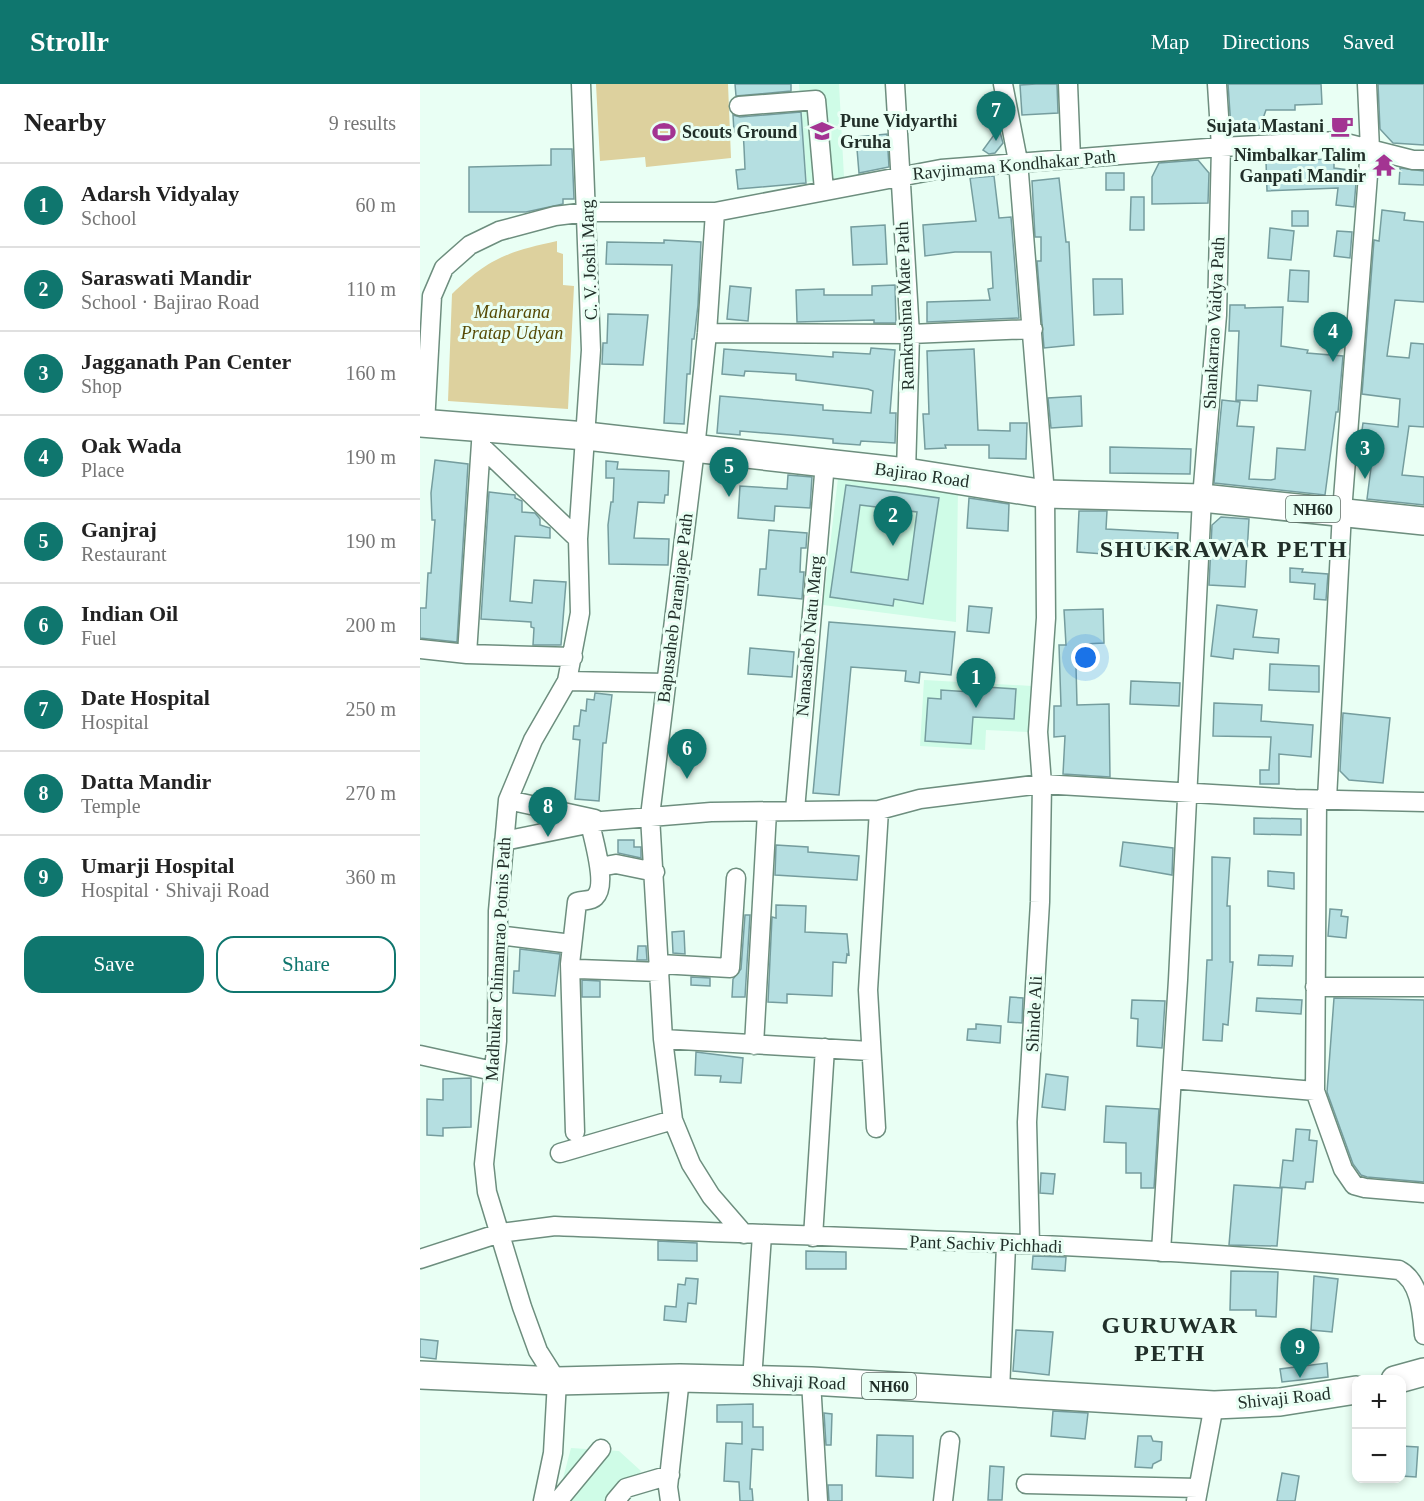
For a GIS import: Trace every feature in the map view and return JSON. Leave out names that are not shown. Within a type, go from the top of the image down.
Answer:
[{"type":"highway","name":"Bajirao Road","points":[[422,415],[482,437],[586,436],[906,472],[1045,494],[1202,498],[1424,521]]},
{"type":"highway","points":[[1406,1377],[1424,1372]]},
{"type":"highway","name":"Shivaji Road","points":[[420,1375],[557,1381],[680,1378],[811,1381],[1214,1405],[1280,1402],[1352,1391]]},
{"type":"street","name":"C. V. Joshi Marg","points":[[581,84],[591,350],[586,436]]},
{"type":"street","name":"Ramkrushna Mate Path","points":[[895,84],[910,334],[906,472]]},
{"type":"street","name":"Shinde Ali","points":[[1003,84],[1017,161],[1018,196],[1033,329],[1045,494],[1046,618],[1038,732],[1042,784],[1040,902],[1027,1122],[1030,1244]]},
{"type":"street","points":[[1068,84],[1071,158]]},
{"type":"street","name":"Shankarrao Vaidya Path","points":[[1161,1252],[1202,498],[1217,315],[1221,147],[1217,84]]},
{"type":"street","points":[[1367,84],[1370,149],[1322,800],[1315,1091],[1343,1170],[1354,1185],[1424,1193]]},
{"type":"street","points":[[739,106],[816,100],[824,190]]},
{"type":"street","name":"Ravjimama Kondhakar Path","points":[[422,415],[427,381],[426,295],[444,268],[470,245],[499,231],[555,216],[587,212],[714,212],[899,176],[1017,161],[1221,147],[1338,141],[1424,160]]},
{"type":"street","name":"Bapusaheb Paranjape Path","points":[[714,212],[707,333],[695,449],[650,816],[663,1040],[673,1120],[691,1164],[711,1196],[744,1234]]},
{"type":"street","points":[[707,333],[910,334],[1033,329]]},
{"type":"street","points":[[422,415],[427,381]]},
{"type":"street","name":"Madhukar Chimanrao Potnis Path","points":[[557,1381],[538,1351],[487,1192],[484,1164],[493,1071],[498,993],[498,935],[508,800],[533,740],[567,681],[573,657],[580,612],[578,539],[586,436]]},
{"type":"street","points":[[482,437],[578,539]]},
{"type":"street","points":[[467,654],[482,437]]},
{"type":"street","name":"Nanasaheb Natu Marg","points":[[795,810],[825,463]]},
{"type":"street","points":[[420,649],[467,654],[573,657]]},
{"type":"street","points":[[567,681],[666,682]]},
{"type":"street","points":[[504,841],[596,822],[650,816],[795,810],[879,810],[920,799],[1042,784],[1186,794],[1424,802]]},
{"type":"street","points":[[508,800],[596,822]]},
{"type":"street","points":[[876,1128],[868,990],[879,810]]},
{"type":"street","points":[[754,1045],[767,812]]},
{"type":"street","points":[[575,1132],[575,1076],[570,1008],[572,944],[578,902],[594,899],[597,895],[600,867],[596,822]]},
{"type":"street","points":[[600,867],[616,864],[655,872]]},
{"type":"street","points":[[578,969],[730,968],[736,878]]},
{"type":"street","points":[[498,935],[572,944]]},
{"type":"street","points":[[1316,987],[1424,987]]},
{"type":"street","points":[[663,1040],[870,1051]]},
{"type":"street","points":[[813,1237],[825,1048]]},
{"type":"street","points":[[420,1055],[493,1071]]},
{"type":"street","points":[[1172,1079],[1315,1091]]},
{"type":"street","points":[[560,1154],[673,1120]]},
{"type":"street","name":"Pant Sachiv Pichhadi","points":[[420,1259],[500,1233],[555,1226],[1006,1245],[1030,1244],[1276,1258],[1399,1270],[1410,1276],[1416,1290],[1424,1335]]},
{"type":"street","points":[[752,1380],[762,1235]]},
{"type":"street","points":[[1000,1392],[1006,1245]]},
{"type":"street","points":[[670,1501],[670,1475],[680,1378]]},
{"type":"street","points":[[550,1501],[557,1381]]},
{"type":"street","points":[[811,1381],[818,1501]]},
{"type":"street","points":[[1026,1484],[1197,1495],[1214,1405]]},
{"type":"street","points":[[943,1501],[950,1441]]},
{"type":"street","points":[[550,1501],[601,1449]]},
{"type":"street","points":[[615,1501],[626,1488],[670,1475]]},
{"type":"shaded area","name":"Pune Vidyarthi Gruha","points":[[799,84],[839,84],[844,177],[807,182]]},
{"type":"shaded area","points":[[838,478],[958,487],[956,622],[823,605]]},
{"type":"shaded area","points":[[924,680],[1032,686],[1029,732],[986,730],[985,750],[920,746]]},
{"type":"shaded area","points":[[571,1448],[619,1451],[641,1471],[623,1501],[557,1501]]},
{"type":"green space","name":"Scouts Ground","points":[[596,84],[728,84],[731,158],[646,167],[645,157],[600,161]]},
{"type":"green space","name":"Maharana Pratap Udyan","points":[[557,241],[557,252],[563,254],[563,285],[574,286],[568,409],[448,401],[452,294],[488,264],[512,253]]},
{"type":"building","points":[[735,84],[791,84],[791,91],[736,96]]},
{"type":"building","points":[[1057,84],[1058,113],[1022,115],[1020,85]]},
{"type":"building","points":[[1228,84],[1321,84],[1322,104],[1295,105],[1295,110],[1266,110],[1259,130],[1231,128]]},
{"type":"building","points":[[1378,84],[1424,84],[1424,145],[1393,143],[1380,129]]},
{"type":"building","points":[[801,112],[806,183],[738,189],[736,170],[745,169],[743,131],[734,132],[733,115],[740,117]]},
{"type":"building","points":[[999,128],[1003,143],[995,153],[989,154],[983,150]]},
{"type":"building","points":[[887,134],[889,167],[859,173],[856,137]]},
{"type":"building","points":[[551,149],[572,149],[574,199],[563,199],[563,204],[526,212],[469,212],[469,167],[551,165]]},
{"type":"building","points":[[1334,159],[1334,168],[1357,171],[1354,207],[1336,205],[1338,188],[1267,191],[1266,161]]},
{"type":"building","points":[[1198,160],[1209,173],[1208,203],[1152,204],[1152,177],[1159,163]]},
{"type":"building","points":[[1400,168],[1424,171],[1424,185],[1399,184]]},
{"type":"building","points":[[1106,173],[1124,173],[1124,190],[1106,190]]},
{"type":"building","points":[[994,176],[999,218],[1011,217],[1019,318],[927,322],[927,302],[990,300],[988,289],[993,288],[991,252],[955,252],[925,256],[923,225],[976,221],[970,178]]},
{"type":"building","points":[[1059,178],[1066,242],[1069,242],[1074,345],[1044,348],[1037,261],[1041,261],[1041,237],[1035,237],[1032,181]]},
{"type":"building","points":[[1131,197],[1144,197],[1144,230],[1130,230]]},
{"type":"building","points":[[1382,210],[1405,213],[1404,220],[1424,222],[1424,302],[1395,300],[1387,356],[1409,358],[1411,343],[1424,344],[1424,427],[1409,426],[1402,475],[1424,477],[1424,505],[1367,499],[1372,460],[1358,458],[1363,423],[1398,427],[1400,399],[1362,394],[1374,240],[1379,241]]},
{"type":"building","points":[[1292,211],[1308,211],[1308,226],[1292,226]]},
{"type":"building","points":[[885,225],[887,264],[853,265],[851,227]]},
{"type":"building","points":[[1270,228],[1294,231],[1291,260],[1268,258]]},
{"type":"building","points":[[1337,231],[1352,232],[1350,258],[1334,256]]},
{"type":"building","points":[[664,240],[701,242],[698,305],[694,339],[692,339],[690,374],[687,374],[684,424],[664,423],[672,265],[606,264],[607,242],[664,243]]},
{"type":"building","points":[[1290,270],[1309,271],[1308,302],[1288,301]]},
{"type":"building","points":[[1093,279],[1122,279],[1123,314],[1094,315]]},
{"type":"building","points":[[895,285],[896,323],[874,323],[874,320],[797,322],[796,290],[824,289],[824,295],[872,295],[872,286]]},
{"type":"building","points":[[730,286],[751,288],[748,321],[727,319]]},
{"type":"building","points":[[1230,305],[1245,305],[1245,308],[1283,307],[1281,346],[1308,350],[1307,353],[1343,356],[1338,412],[1336,412],[1325,495],[1214,483],[1222,400],[1240,402],[1237,426],[1254,427],[1249,479],[1271,480],[1275,479],[1277,448],[1305,450],[1311,391],[1258,385],[1257,401],[1236,400],[1239,331],[1229,331]]},
{"type":"building","points":[[608,314],[648,315],[643,365],[602,364],[603,343],[607,343]]},
{"type":"building","points":[[871,348],[895,350],[890,413],[896,413],[895,443],[861,441],[860,445],[833,443],[833,439],[790,435],[740,431],[740,435],[717,433],[720,396],[823,405],[823,410],[871,413],[873,391],[796,380],[796,374],[745,371],[744,376],[722,374],[724,349],[833,357],[833,352],[870,354]]},
{"type":"building","points":[[974,349],[978,430],[1010,431],[1010,423],[1027,423],[1026,459],[989,458],[989,445],[945,445],[946,448],[925,449],[923,414],[929,414],[927,351]]},
{"type":"building","points":[[1081,396],[1082,426],[1051,428],[1048,398]]},
{"type":"building","points":[[1110,447],[1191,449],[1190,474],[1110,473]]},
{"type":"building","points":[[435,460],[468,464],[457,642],[420,638],[420,608],[426,608],[428,573],[431,573],[435,520],[432,520],[431,493]]},
{"type":"building","points":[[606,461],[618,462],[617,469],[669,471],[668,495],[665,495],[664,503],[638,502],[634,538],[669,539],[668,565],[609,564],[608,525],[611,502],[613,502],[614,478],[606,478]]},
{"type":"building","points":[[788,475],[812,477],[810,508],[775,506],[774,521],[738,518],[740,486],[787,489]]},
{"type":"building","points":[[846,485],[939,498],[923,604],[894,599],[893,606],[830,597]],"holes":[[[860,505],[917,512],[908,580],[851,572]]]},
{"type":"building","points":[[489,492],[515,495],[515,498],[522,501],[522,512],[535,513],[540,519],[540,525],[550,528],[550,538],[515,536],[510,601],[532,603],[534,580],[566,582],[561,645],[533,645],[534,628],[531,627],[531,622],[481,619]]},
{"type":"building","points":[[969,498],[1009,504],[1008,531],[967,528]]},
{"type":"building","points":[[1079,511],[1107,511],[1106,529],[1178,533],[1177,550],[1105,547],[1104,554],[1077,552]]},
{"type":"building","points":[[1221,517],[1249,519],[1245,587],[1209,585],[1212,525]]},
{"type":"building","points":[[769,530],[807,533],[806,548],[801,548],[800,572],[804,572],[802,599],[758,595],[760,569],[766,569]]},
{"type":"building","points":[[1290,568],[1303,569],[1302,572],[1328,574],[1326,600],[1314,599],[1315,584],[1290,582]]},
{"type":"building","points":[[1217,605],[1257,610],[1253,637],[1279,639],[1278,653],[1234,649],[1233,659],[1211,656]]},
{"type":"building","points":[[969,606],[992,608],[989,633],[967,631]]},
{"type":"building","points":[[1103,609],[1104,643],[1084,644],[1085,665],[1076,666],[1077,705],[1109,704],[1110,777],[1063,774],[1065,736],[1054,737],[1054,706],[1061,706],[1059,645],[1066,645],[1064,610]]},
{"type":"building","points":[[829,622],[955,632],[951,675],[920,672],[919,683],[905,681],[906,671],[851,667],[839,795],[813,793]]},
{"type":"building","points":[[750,648],[794,652],[792,677],[748,674]]},
{"type":"building","points":[[1270,664],[1319,666],[1319,692],[1269,690]]},
{"type":"building","points":[[1131,681],[1180,683],[1179,706],[1130,704]]},
{"type":"building","points":[[971,686],[1016,689],[1014,719],[973,717],[971,744],[925,741],[928,698],[941,699],[941,690],[971,692]]},
{"type":"building","points":[[595,693],[612,695],[606,743],[603,743],[599,801],[575,799],[580,740],[573,739],[574,726],[579,726],[581,710],[586,711],[587,699],[594,700]]},
{"type":"building","points":[[1214,703],[1262,705],[1261,721],[1313,725],[1311,757],[1279,754],[1279,784],[1260,784],[1260,770],[1269,770],[1271,737],[1213,736]]},
{"type":"building","points":[[1343,713],[1390,718],[1383,783],[1349,780],[1340,771]]},
{"type":"building","points":[[1254,818],[1301,819],[1301,835],[1254,834]]},
{"type":"building","points":[[618,840],[634,840],[634,847],[641,847],[641,858],[618,853]]},
{"type":"building","points":[[1123,842],[1173,848],[1172,875],[1120,866]]},
{"type":"building","points":[[776,845],[808,847],[808,852],[859,856],[857,880],[775,875]]},
{"type":"building","points":[[1212,857],[1230,858],[1227,906],[1230,906],[1230,962],[1233,962],[1228,1025],[1223,1024],[1222,1041],[1203,1040],[1207,960],[1212,960]]},
{"type":"building","points":[[1268,871],[1294,873],[1294,889],[1268,886]]},
{"type":"building","points":[[776,905],[806,906],[805,932],[847,934],[849,955],[847,954],[846,963],[833,962],[832,996],[787,994],[787,1003],[768,1002],[772,917],[776,918]]},
{"type":"building","points":[[1330,909],[1342,910],[1341,916],[1348,917],[1346,938],[1328,936]]},
{"type":"building","points":[[745,915],[750,915],[745,997],[732,997],[733,979],[741,969]]},
{"type":"building","points":[[684,931],[685,954],[673,953],[672,932]]},
{"type":"building","points":[[638,946],[646,946],[647,960],[637,960]]},
{"type":"building","points":[[520,949],[560,954],[555,996],[513,993],[514,971],[519,971]]},
{"type":"building","points":[[1259,955],[1293,956],[1292,966],[1258,965]]},
{"type":"building","points":[[691,977],[710,978],[710,986],[691,985]]},
{"type":"building","points":[[582,980],[600,981],[600,997],[582,997]]},
{"type":"building","points":[[1010,997],[1023,998],[1022,1023],[1008,1022]]},
{"type":"building","points":[[1257,998],[1302,1000],[1301,1014],[1256,1011]]},
{"type":"building","points":[[1334,998],[1424,1000],[1424,1182],[1367,1177],[1361,1175],[1353,1164],[1327,1092]]},
{"type":"building","points":[[1132,1000],[1165,1001],[1162,1048],[1137,1046],[1138,1019],[1131,1018]]},
{"type":"building","points":[[976,1024],[1001,1026],[1000,1043],[967,1040],[968,1029],[976,1029]]},
{"type":"building","points":[[696,1052],[743,1058],[741,1083],[720,1082],[721,1076],[695,1075]]},
{"type":"building","points":[[1046,1074],[1068,1077],[1065,1110],[1042,1107]]},
{"type":"building","points":[[471,1078],[471,1127],[443,1128],[443,1136],[427,1135],[427,1099],[443,1100],[443,1079]]},
{"type":"building","points":[[1106,1106],[1159,1109],[1154,1188],[1141,1188],[1141,1173],[1126,1173],[1126,1143],[1104,1142]]},
{"type":"building","points":[[1296,1129],[1310,1130],[1309,1140],[1317,1141],[1313,1182],[1306,1182],[1305,1189],[1280,1187],[1283,1160],[1293,1161]]},
{"type":"building","points":[[1041,1173],[1055,1174],[1053,1194],[1040,1193]]},
{"type":"building","points":[[1234,1185],[1282,1188],[1277,1246],[1229,1245]]},
{"type":"building","points":[[658,1241],[697,1243],[697,1261],[658,1260]]},
{"type":"building","points":[[806,1251],[846,1252],[846,1269],[806,1269]]},
{"type":"building","points":[[1033,1256],[1066,1257],[1065,1271],[1032,1269]]},
{"type":"building","points":[[1231,1271],[1278,1272],[1276,1317],[1256,1316],[1256,1310],[1230,1310]]},
{"type":"building","points":[[1314,1276],[1338,1279],[1332,1332],[1311,1330]]},
{"type":"building","points":[[686,1278],[698,1279],[696,1304],[688,1303],[686,1322],[664,1320],[665,1306],[676,1307],[678,1284],[685,1285]]},
{"type":"building","points":[[1016,1330],[1053,1332],[1049,1375],[1013,1371]]},
{"type":"building","points":[[420,1339],[438,1341],[436,1359],[420,1357]]},
{"type":"building","points":[[1327,1363],[1328,1377],[1282,1382],[1280,1369]]},
{"type":"building","points":[[753,1404],[753,1427],[763,1427],[763,1450],[752,1449],[750,1489],[752,1489],[753,1501],[740,1501],[739,1482],[724,1481],[726,1443],[742,1444],[742,1422],[717,1422],[717,1405]]},
{"type":"building","points":[[1053,1411],[1088,1413],[1085,1439],[1051,1436]]},
{"type":"building","points":[[824,1413],[832,1414],[831,1445],[826,1445]]},
{"type":"building","points":[[877,1435],[913,1436],[913,1478],[876,1476]]},
{"type":"building","points":[[1138,1436],[1151,1436],[1153,1441],[1162,1442],[1161,1460],[1153,1464],[1152,1468],[1135,1467]]},
{"type":"building","points":[[1406,1446],[1418,1447],[1416,1477],[1406,1476]]},
{"type":"building","points":[[990,1466],[1004,1467],[1002,1500],[988,1500]]},
{"type":"building","points":[[1282,1473],[1299,1476],[1295,1501],[1277,1501]]},
{"type":"building","points":[[828,1485],[842,1485],[842,1501],[829,1501]]},
{"type":"place","name":"Sujata Mastani","points":[[1342,126]]},
{"type":"place","name":"Pune Vidyarthi Gruha","points":[[822,131]]},
{"type":"place","name":"Scouts Ground","points":[[664,132]]},
{"type":"place","name":"Date Hospital","points":[[996,141]]},
{"type":"place","name":"Nimbalkar Talim Ganpati Mandir","points":[[1384,165]]},
{"type":"place","name":"Oak Wada","points":[[1333,362]]},
{"type":"place","name":"Jagganath Pan Center","points":[[1365,479]]},
{"type":"place","name":"Ganjraj","points":[[729,497]]},
{"type":"place","name":"Saraswati Mandir","points":[[893,546]]},
{"type":"place","name":"Adarsh Vidyalay","points":[[976,708]]},
{"type":"place","name":"Indian Oil","points":[[687,779]]},
{"type":"place","name":"Datta Mandir","points":[[548,837]]},
{"type":"place","name":"Umarji Hospital","points":[[1300,1378]]},
{"type":"district","name":"SHUKRAWAR PETH","points":[[1224,549]]},
{"type":"district","name":"GURUWAR PETH","points":[[1170,1339]]}]
